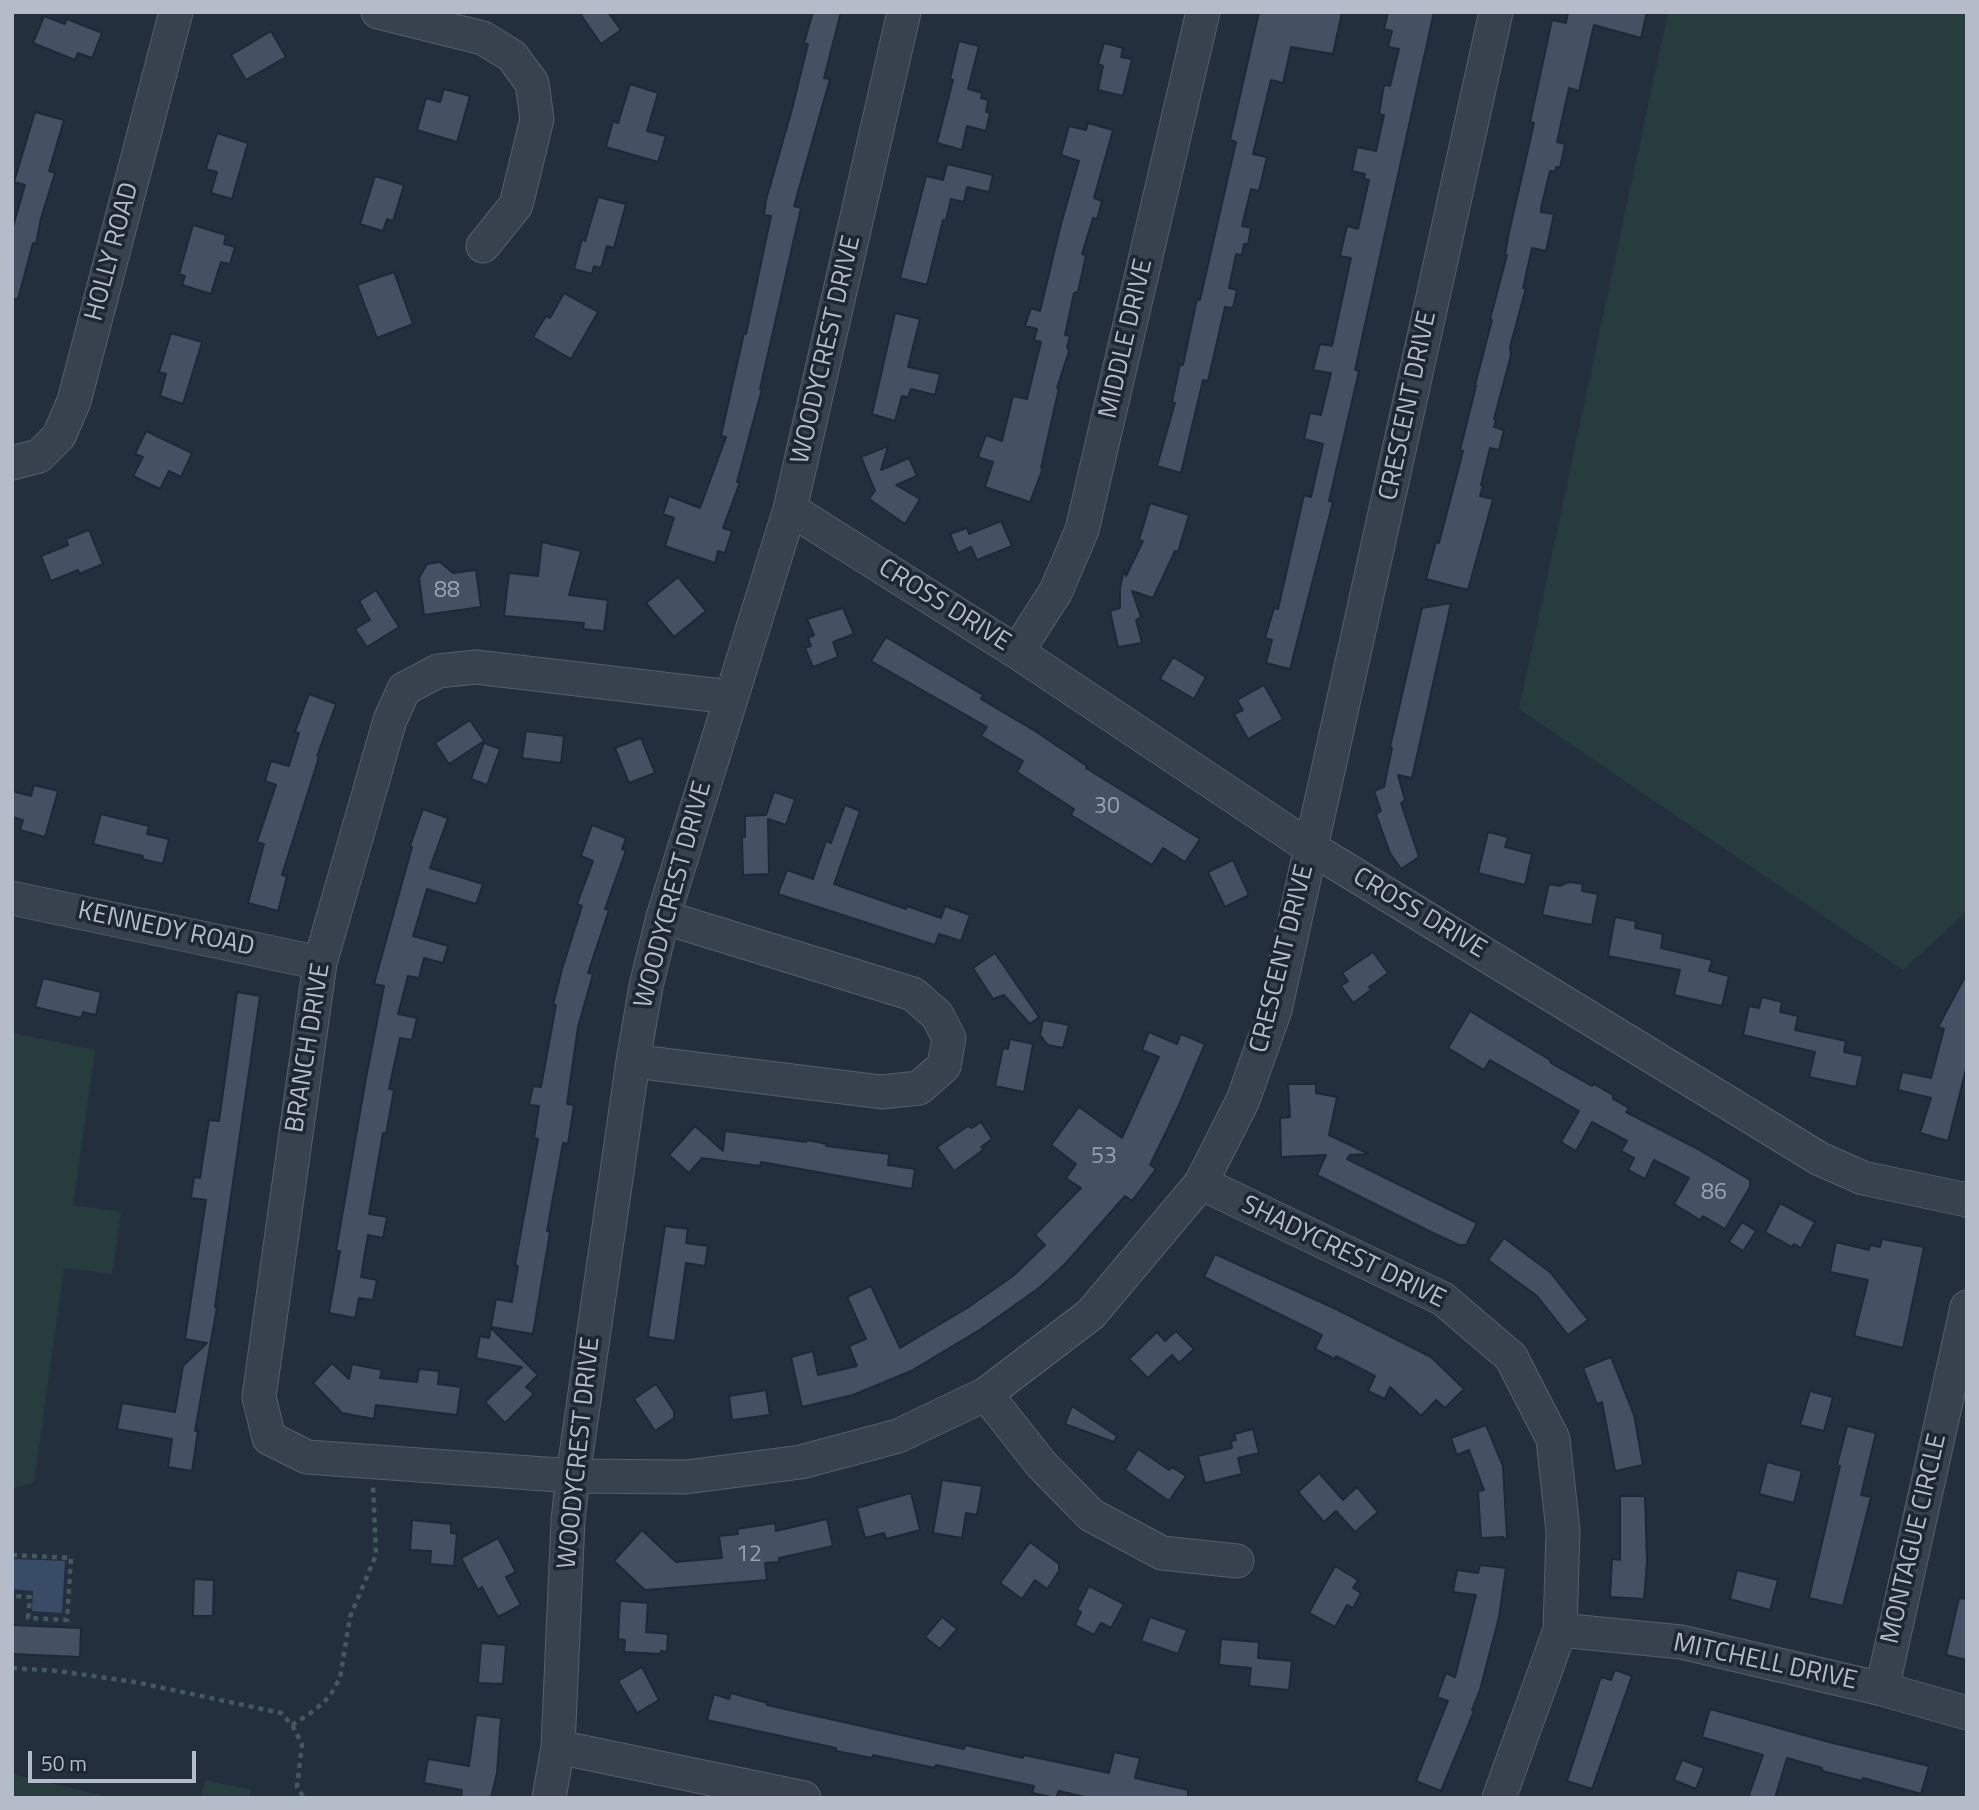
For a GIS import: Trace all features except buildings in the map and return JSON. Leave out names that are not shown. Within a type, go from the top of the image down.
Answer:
[{"type":"street","name":"HOLLY ROAD","points":[[12,463],[39,456],[59,436],[74,401],[176,12]]},
{"type":"street","points":[[378,12],[483,38],[512,57],[532,83],[537,119],[516,205],[484,246]]},
{"type":"street","name":"WOODYCREST DRIVE","points":[[549,1798],[558,1747],[568,1520],[573,1476],[646,986],[663,917],[790,509],[904,12]]},
{"type":"street","name":"MIDDLE DRIVE","points":[[1017,652],[1056,591],[1082,530],[1203,12]]},
{"type":"street","name":"CRESCENT DRIVE","points":[[573,1476],[687,1477],[801,1462],[898,1436],[986,1394],[1091,1314],[1201,1183],[1243,1100],[1275,1010],[1496,12]]},
{"type":"street","name":"CROSS DRIVE","points":[[790,509],[1017,652],[1311,848],[1820,1159],[1863,1178],[1967,1200]]},
{"type":"street","name":"BRANCH DRIVE","points":[[573,1476],[307,1457],[269,1438],[259,1397],[320,963],[390,720],[404,690],[438,671],[476,667],[730,698]]},
{"type":"street","name":"KENNEDY ROAD","points":[[12,898],[320,963]]},
{"type":"street","points":[[633,1061],[882,1092],[919,1088],[944,1066],[949,1038],[937,1014],[913,993],[663,917]]},
{"type":"street","name":"SHADYCREST DRIVE","points":[[1201,1183],[1443,1299],[1511,1356],[1553,1439],[1563,1531],[1560,1630],[1499,1798]]},
{"type":"street","name":"MONTAGUE CIRCLE","points":[[1882,1689],[1967,1307]]},
{"type":"street","points":[[986,1394],[1041,1464],[1091,1515],[1162,1553],[1237,1561]]},
{"type":"street","name":"MITCHELL DRIVE","points":[[1560,1630],[1681,1642],[1882,1689],[1967,1713]]},
{"type":"street","points":[[558,1747],[804,1798]]},
{"type":"path","points":[[292,1725],[330,1696],[340,1678],[350,1617],[376,1555],[373,1490],[376,1461]]},
{"type":"path","points":[[12,1555],[71,1558],[67,1620],[28,1618],[30,1597],[12,1596]]},
{"type":"path","points":[[12,1668],[58,1671],[174,1690],[281,1713],[292,1725],[302,1744],[297,1787],[304,1798]]},
{"type":"green space","points":[[1668,12],[1967,12],[1967,911],[1903,970],[1519,709]]},
{"type":"green space","points":[[12,1033],[95,1050],[73,1205],[121,1212],[112,1274],[64,1268],[34,1482],[12,1489]]},
{"type":"green space","points":[[12,1774],[113,1798],[12,1798]]},
{"type":"green space","points":[[205,1780],[251,1790],[249,1798],[201,1798]]},
{"type":"water","points":[[12,1559],[65,1561],[62,1613],[32,1611],[33,1591],[12,1589]]}]
